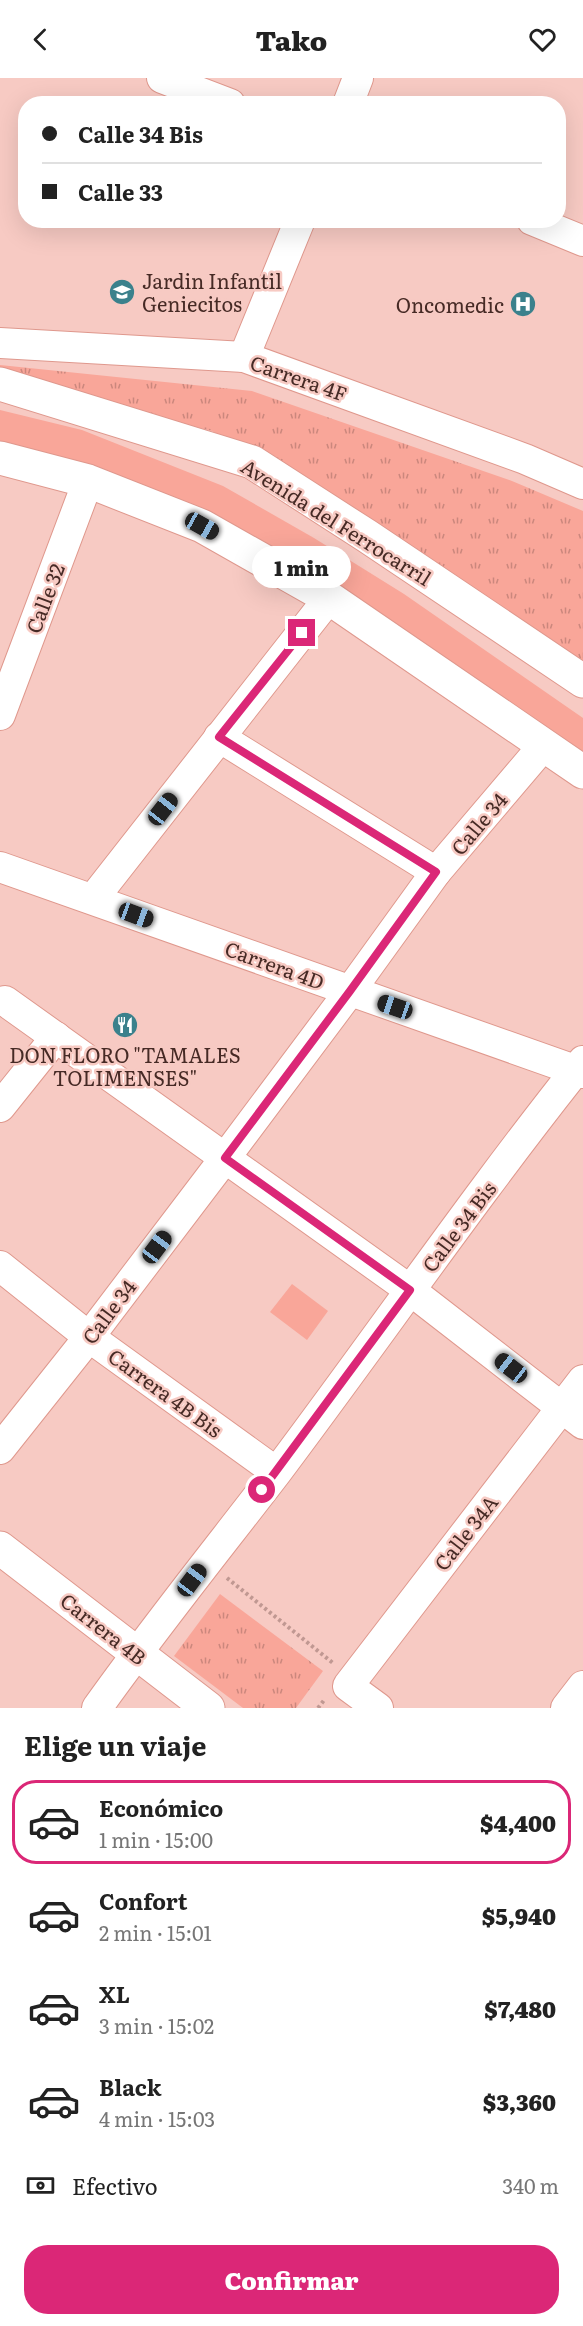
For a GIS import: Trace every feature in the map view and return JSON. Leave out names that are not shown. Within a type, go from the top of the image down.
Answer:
[{"type":"main road","name":"Avenida del Ferrocarril","points":[[0,384],[252,462],[583,681]]},
{"type":"main road","points":[[0,458],[88,481],[202,526],[329,598],[583,772]]},
{"type":"main road","name":"Carrera 4B","points":[[0,1548],[208,1708]]},
{"type":"street","points":[[162,78],[209,96]]},
{"type":"street","points":[[351,96],[358,78]]},
{"type":"street","points":[[244,357],[297,228]]},
{"type":"street","points":[[551,228],[583,241]]},
{"type":"street","name":"Carrera 4F","points":[[0,343],[244,357],[525,459],[583,484]]},
{"type":"street","name":"Calle 32","points":[[0,715],[88,481]]},
{"type":"street","points":[[93,899],[329,598]]},
{"type":"street","points":[[219,737],[436,872]]},
{"type":"street","name":"Calle 34","points":[[0,1449],[89,1337],[225,1158],[436,872],[544,745]]},
{"type":"street","name":"Carrera 4D","points":[[0,867],[350,991],[581,1068]]},
{"type":"street","points":[[5,1001],[410,1290],[572,1416]]},
{"type":"street","points":[[0,1107],[56,1037]]},
{"type":"street","name":"Calle 34 Bis","points":[[97,1708],[136,1653],[276,1472],[410,1290],[581,1068]]},
{"type":"street","name":"Carrera 4B Bis","points":[[0,1266],[89,1337],[276,1472]]},
{"type":"street","name":"Calle 34A","points":[[352,1680],[572,1416],[583,1380]]},
{"type":"street","points":[[352,1680],[378,1708]]},
{"type":"street","points":[[566,1708],[583,1686]]},
{"type":"path","points":[[206,1561],[352,1680]]},
{"type":"green space","points":[[0,365],[252,391],[512,481],[583,511],[583,665],[374,525],[212,431],[0,379]]},
{"type":"green space","points":[[0,410],[82,430],[223,486],[314,538],[404,594],[583,718],[583,757],[332,588],[0,442]]},
{"type":"green space","points":[[292,1284],[328,1311],[307,1340],[270,1312]]},
{"type":"green space","points":[[220,1594],[323,1671],[296,1708],[243,1708],[174,1656]]},
{"type":"place","name":"Jardin Infantil Geniecitos","points":[[122,292]]},
{"type":"place","name":"Oncomedic","points":[[523,304]]},
{"type":"place","name":"DON FLORO \"TAMALES TOLIMENSES\"","points":[[125,1025]]},
{"type":"route","points":[[262,1490],[410,1290],[225,1158],[436,872],[219,737],[302,633]]}]
